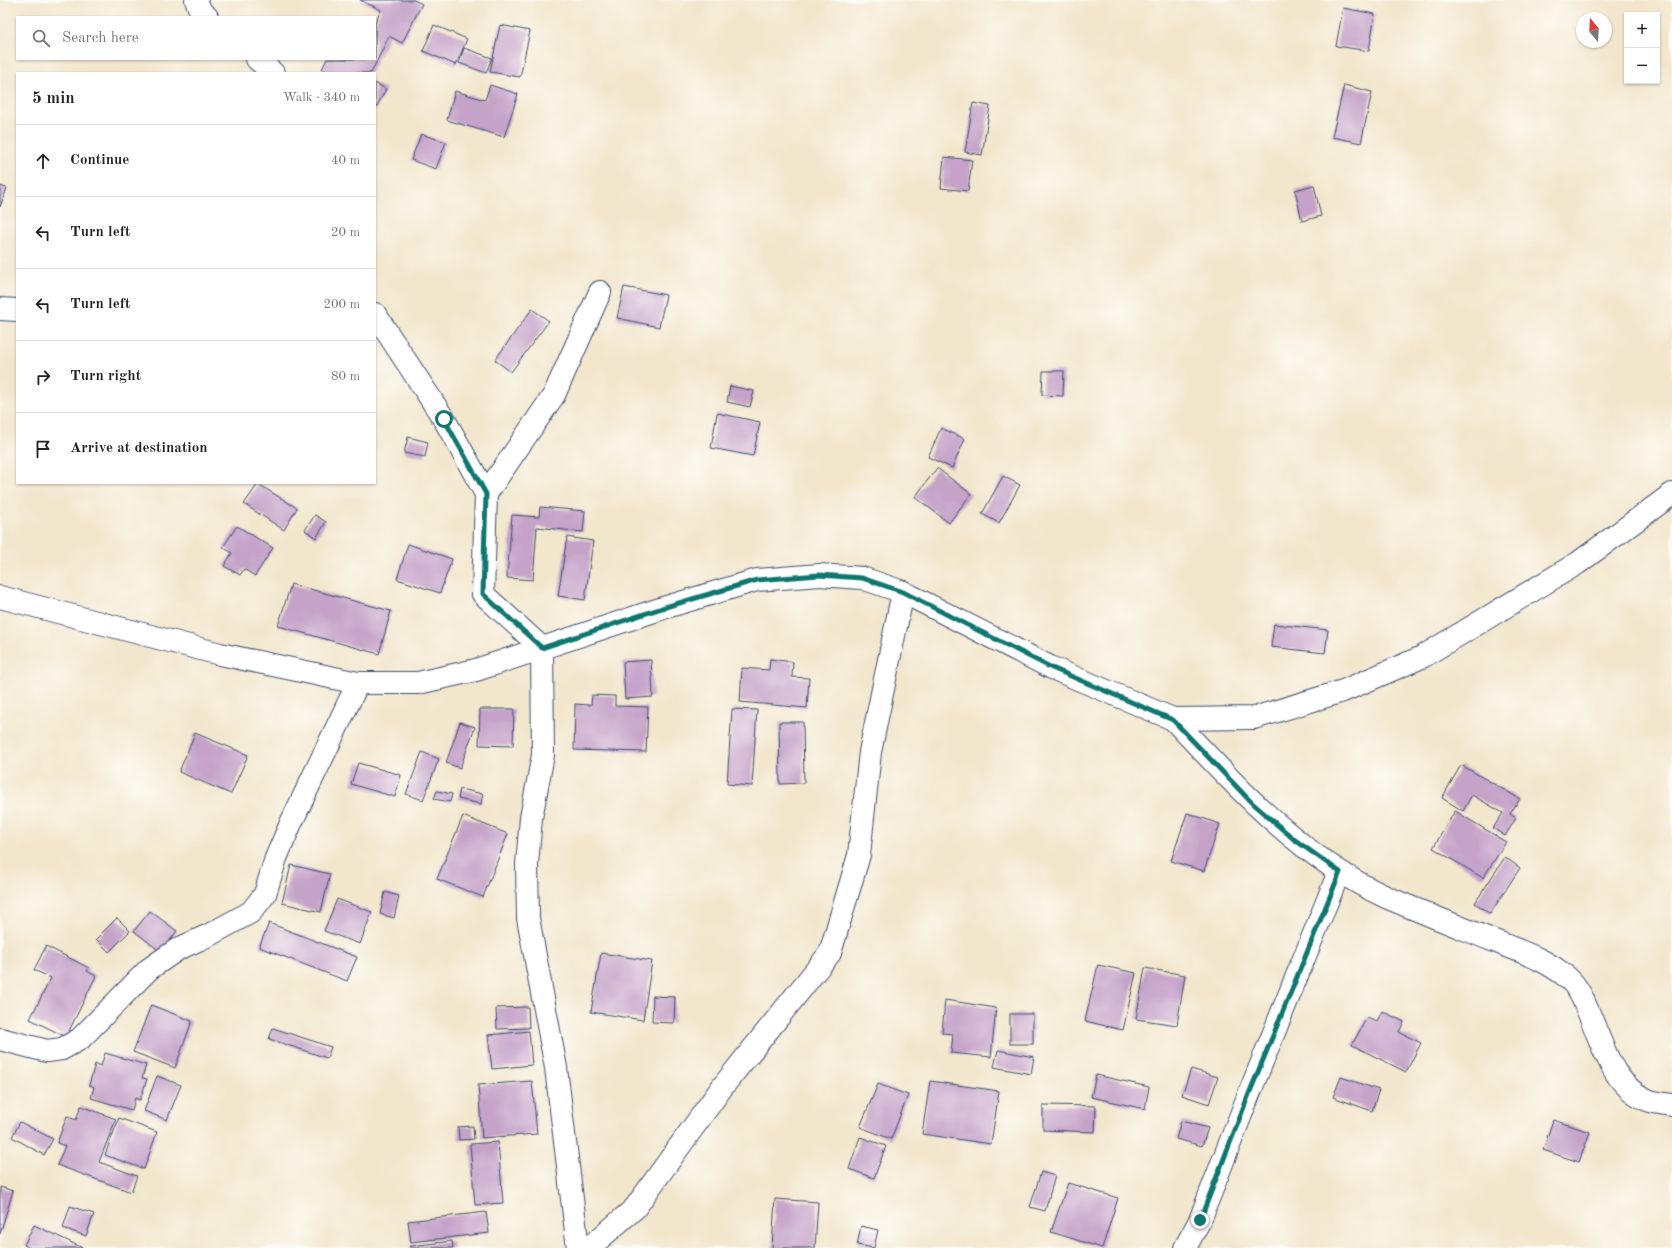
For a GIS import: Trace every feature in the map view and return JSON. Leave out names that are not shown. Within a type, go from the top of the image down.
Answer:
[{"type":"street","points":[[196,0],[201,12],[206,16]]},
{"type":"street","points":[[257,60],[272,72]]},
{"type":"street","points":[[486,494],[554,395],[600,292]]},
{"type":"street","points":[[0,309],[16,310]]},
{"type":"street","points":[[376,316],[444,419],[486,494],[483,594],[542,648],[543,755],[530,825],[527,864],[528,918],[556,1068],[578,1248]]},
{"type":"street","points":[[1173,720],[1254,718],[1343,691],[1422,657],[1578,563],[1672,494]]},
{"type":"street","points":[[0,597],[220,654],[358,682],[418,683],[476,670],[662,608],[757,580],[819,575],[862,578],[903,592],[1052,668],[1173,720],[1253,804],[1295,840],[1340,872],[1385,896],[1545,961],[1570,979],[1582,996],[1608,1061],[1625,1085],[1636,1094],[1649,1100],[1672,1105]]},
{"type":"street","points":[[589,1248],[635,1208],[723,1086],[830,953],[859,855],[870,752],[903,592]]},
{"type":"street","points":[[0,1039],[47,1051],[62,1049],[80,1039],[149,969],[178,949],[209,936],[251,912],[265,894],[276,858],[288,830],[358,682]]},
{"type":"street","points":[[1184,1248],[1200,1220],[1249,1094],[1340,872]]},
{"type":"building","points":[[360,0],[414,0],[422,4],[402,43],[389,36],[371,72],[327,72],[322,69],[326,60],[376,60],[376,21],[381,10]]},
{"type":"building","points":[[1343,8],[1375,14],[1369,51],[1336,46]]},
{"type":"building","points":[[434,25],[467,39],[456,65],[423,51]]},
{"type":"building","points":[[500,25],[530,31],[520,77],[490,72]]},
{"type":"building","points":[[464,48],[492,58],[486,73],[459,63]]},
{"type":"building","points":[[376,84],[386,89],[376,108]]},
{"type":"building","points":[[490,85],[518,94],[504,137],[447,120],[455,91],[485,100]]},
{"type":"building","points":[[1344,85],[1372,92],[1361,143],[1332,137]]},
{"type":"building","points":[[973,103],[990,106],[982,155],[965,152]]},
{"type":"building","points":[[421,134],[446,142],[436,169],[411,160]]},
{"type":"building","points":[[944,157],[972,160],[968,191],[941,188]]},
{"type":"building","points":[[1314,185],[1321,216],[1302,221],[1295,190]]},
{"type":"building","points":[[0,186],[7,188],[0,207]]},
{"type":"building","points":[[624,287],[666,295],[659,327],[617,318]]},
{"type":"building","points":[[532,309],[549,321],[511,372],[495,360]]},
{"type":"building","points":[[1043,371],[1064,371],[1063,396],[1042,395]]},
{"type":"building","points":[[730,386],[754,391],[750,407],[727,402]]},
{"type":"building","points":[[717,413],[760,422],[753,456],[711,448]]},
{"type":"building","points":[[941,428],[965,439],[952,468],[928,457]]},
{"type":"building","points":[[408,437],[428,442],[425,457],[404,453]]},
{"type":"building","points":[[937,468],[971,494],[949,523],[915,497]]},
{"type":"building","points":[[1003,476],[1020,485],[999,523],[982,514]]},
{"type":"building","points":[[258,484],[297,508],[284,530],[244,504]]},
{"type":"building","points":[[540,507],[585,511],[583,532],[537,527],[533,580],[507,578],[512,515],[539,517]]},
{"type":"building","points":[[315,515],[326,522],[316,538],[305,530]]},
{"type":"building","points":[[237,526],[273,548],[255,576],[244,569],[240,575],[224,566],[232,553],[223,547]]},
{"type":"building","points":[[567,537],[593,541],[585,600],[558,596]]},
{"type":"building","points":[[408,544],[452,559],[440,593],[397,579]]},
{"type":"building","points":[[291,584],[391,611],[379,654],[278,626]]},
{"type":"building","points":[[1274,624],[1328,630],[1325,653],[1271,647]]},
{"type":"building","points":[[770,659],[793,662],[792,677],[809,678],[807,708],[740,702],[742,668],[769,670]]},
{"type":"building","points":[[651,660],[653,697],[625,699],[623,662]]},
{"type":"building","points":[[592,695],[615,696],[615,706],[648,707],[646,752],[574,750],[575,704],[591,705]]},
{"type":"building","points":[[480,709],[514,709],[513,746],[479,745]]},
{"type":"building","points":[[732,709],[757,710],[752,786],[727,784]]},
{"type":"building","points":[[460,722],[475,727],[460,768],[446,763]]},
{"type":"building","points":[[779,722],[803,722],[804,783],[780,784]]},
{"type":"building","points":[[195,733],[248,755],[231,794],[179,772]]},
{"type":"building","points":[[422,752],[439,759],[423,800],[406,794]]},
{"type":"building","points":[[358,763],[401,775],[395,797],[351,784]]},
{"type":"building","points":[[1461,765],[1520,799],[1510,814],[1516,818],[1505,836],[1493,828],[1503,813],[1472,795],[1463,811],[1442,798]]},
{"type":"building","points":[[460,789],[483,794],[481,804],[458,799]]},
{"type":"building","points":[[437,791],[452,794],[450,802],[434,799]]},
{"type":"building","points":[[1455,811],[1506,842],[1483,878],[1433,848]]},
{"type":"building","points":[[1187,813],[1220,824],[1204,871],[1171,861]]},
{"type":"building","points":[[463,816],[508,834],[483,897],[437,879]]},
{"type":"building","points":[[1505,857],[1520,868],[1490,914],[1475,903]]},
{"type":"building","points":[[291,865],[330,874],[321,912],[282,903]]},
{"type":"building","points":[[385,892],[399,896],[394,918],[380,914]]},
{"type":"building","points":[[337,899],[372,912],[360,944],[324,931]]},
{"type":"building","points":[[150,911],[177,931],[161,952],[134,931]]},
{"type":"building","points":[[117,918],[130,931],[109,952],[96,939]]},
{"type":"building","points":[[269,923],[357,957],[347,981],[259,947]]},
{"type":"building","points":[[46,946],[89,968],[87,971],[96,976],[66,1037],[30,1019],[51,978],[34,970]]},
{"type":"building","points":[[601,953],[652,961],[643,1020],[591,1012]]},
{"type":"building","points":[[1098,965],[1136,973],[1123,1030],[1085,1021]]},
{"type":"building","points":[[1145,968],[1185,975],[1177,1025],[1136,1019]]},
{"type":"building","points":[[653,996],[675,997],[674,1023],[652,1022]]},
{"type":"building","points":[[945,1000],[996,1008],[991,1057],[951,1053],[953,1034],[942,1033]]},
{"type":"building","points":[[151,1005],[192,1021],[175,1068],[133,1052]]},
{"type":"building","points":[[528,1007],[529,1028],[497,1029],[496,1008]]},
{"type":"building","points":[[1382,1011],[1404,1022],[1399,1032],[1421,1043],[1406,1072],[1352,1045],[1367,1017],[1377,1021]]},
{"type":"building","points":[[1010,1014],[1033,1014],[1033,1044],[1010,1044]]},
{"type":"building","points":[[273,1028],[331,1047],[327,1058],[269,1039]]},
{"type":"building","points":[[529,1031],[532,1065],[492,1069],[488,1035]]},
{"type":"building","points":[[998,1050],[1034,1057],[1031,1074],[994,1067]]},
{"type":"building","points":[[105,1053],[146,1065],[142,1078],[147,1079],[140,1100],[135,1098],[132,1110],[91,1098],[94,1087],[89,1085],[95,1064],[101,1066]]},
{"type":"building","points":[[1191,1069],[1218,1077],[1209,1104],[1182,1095]]},
{"type":"building","points":[[1096,1075],[1149,1087],[1145,1109],[1091,1097]]},
{"type":"building","points":[[157,1076],[181,1085],[167,1120],[144,1111]]},
{"type":"building","points":[[1341,1077],[1379,1090],[1372,1111],[1333,1097]]},
{"type":"building","points":[[532,1081],[537,1134],[482,1138],[478,1085]]},
{"type":"building","points":[[930,1081],[999,1091],[991,1144],[922,1134]]},
{"type":"building","points":[[878,1084],[908,1095],[891,1139],[860,1127]]},
{"type":"building","points":[[1043,1105],[1096,1106],[1095,1132],[1043,1130]]},
{"type":"building","points":[[81,1106],[116,1119],[99,1162],[137,1176],[131,1192],[57,1165],[65,1146],[57,1143],[67,1116],[76,1120]]},
{"type":"building","points":[[119,1118],[157,1132],[144,1169],[105,1155]]},
{"type":"building","points":[[1553,1120],[1590,1132],[1579,1162],[1543,1150]]},
{"type":"building","points":[[1181,1121],[1208,1128],[1202,1146],[1176,1139]]},
{"type":"building","points":[[20,1122],[53,1139],[44,1155],[12,1137]]},
{"type":"building","points":[[473,1126],[474,1139],[459,1140],[458,1127]]},
{"type":"building","points":[[860,1137],[886,1146],[874,1178],[849,1169]]},
{"type":"building","points":[[498,1142],[503,1203],[475,1205],[470,1144]]},
{"type":"building","points":[[1041,1172],[1055,1176],[1045,1211],[1030,1207]]},
{"type":"building","points":[[1068,1183],[1118,1198],[1102,1248],[1051,1232]]},
{"type":"building","points":[[0,1187],[13,1191],[0,1234]]},
{"type":"building","points":[[775,1199],[818,1202],[815,1248],[772,1248]]},
{"type":"building","points":[[70,1206],[94,1214],[86,1236],[63,1228]]},
{"type":"building","points":[[486,1212],[489,1233],[411,1242],[408,1221]]},
{"type":"building","points":[[34,1225],[83,1248],[30,1248],[24,1245]]},
{"type":"building","points":[[861,1226],[878,1230],[874,1248],[857,1245]]},
{"type":"building","points":[[452,1241],[453,1248],[410,1248],[410,1246]]},
{"type":"route","points":[[444,419],[486,494],[483,594],[542,648],[662,608],[757,580],[819,575],[862,578],[903,592],[1052,668],[1173,720],[1253,804],[1295,840],[1340,872],[1249,1094],[1200,1220]]}]
